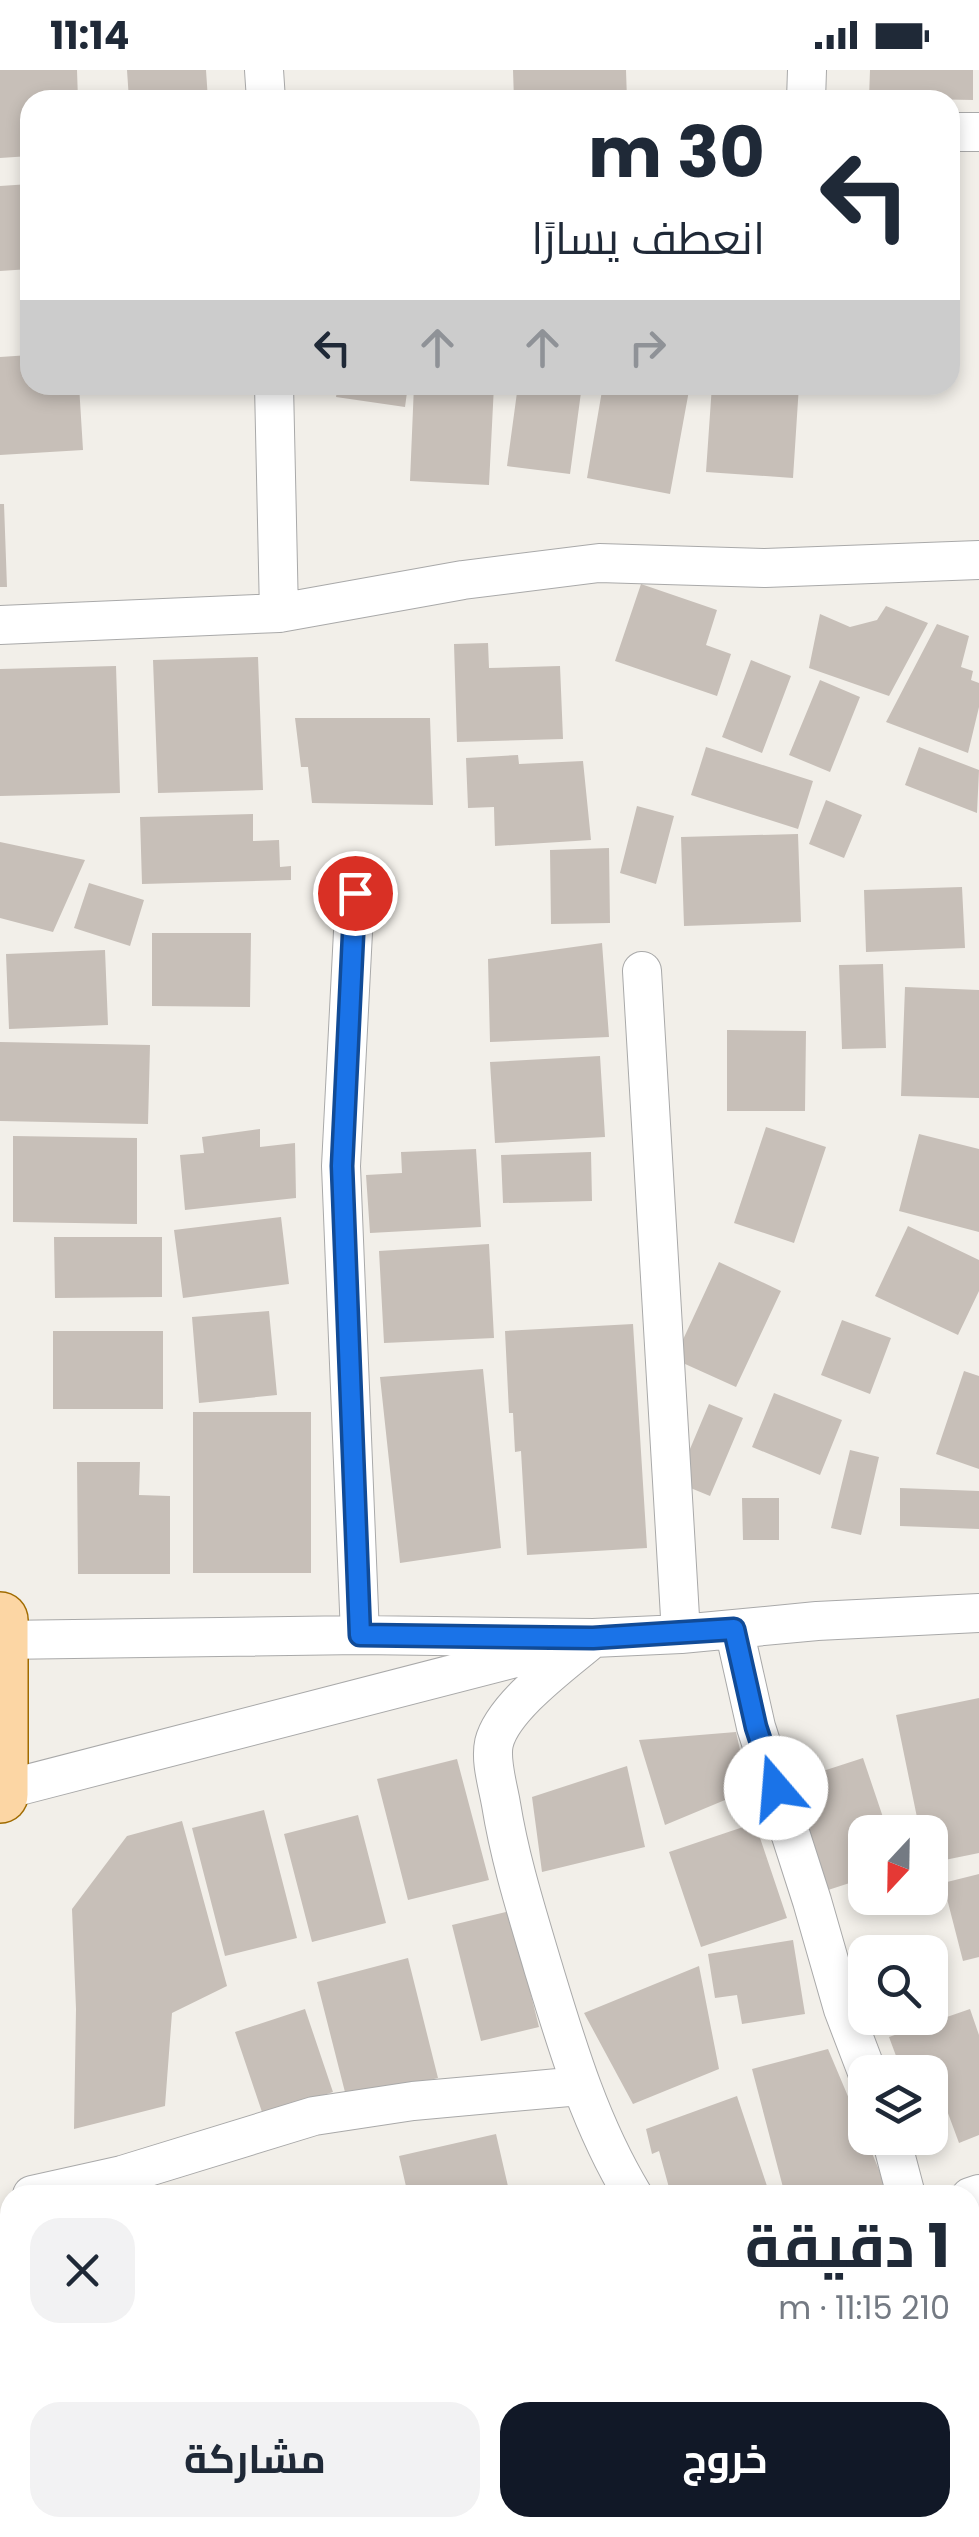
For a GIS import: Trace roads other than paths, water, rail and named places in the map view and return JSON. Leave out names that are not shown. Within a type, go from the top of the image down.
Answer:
[{"type":"main road","points":[[0,1633],[0,1792]]},
{"type":"street","points":[[274,395],[279,614]]},
{"type":"street","points":[[0,625],[279,614],[463,580],[598,563],[765,568],[979,560]]},
{"type":"street","points":[[355,893],[342,1166],[360,1635]]},
{"type":"street","points":[[642,970],[681,1634]]},
{"type":"street","points":[[0,1633],[593,1638],[979,1613]]},
{"type":"street","points":[[734,1629],[756,1727],[861,2055]]},
{"type":"street","points":[[0,1792],[593,1638]]},
{"type":"street","points":[[593,1638],[510,1714],[494,1743],[506,1838],[580,2086],[627,2185]]},
{"type":"street","points":[[77,2185],[314,2116],[413,2101],[580,2086]]},
{"type":"street","points":[[895,2155],[903,2185]]}]
